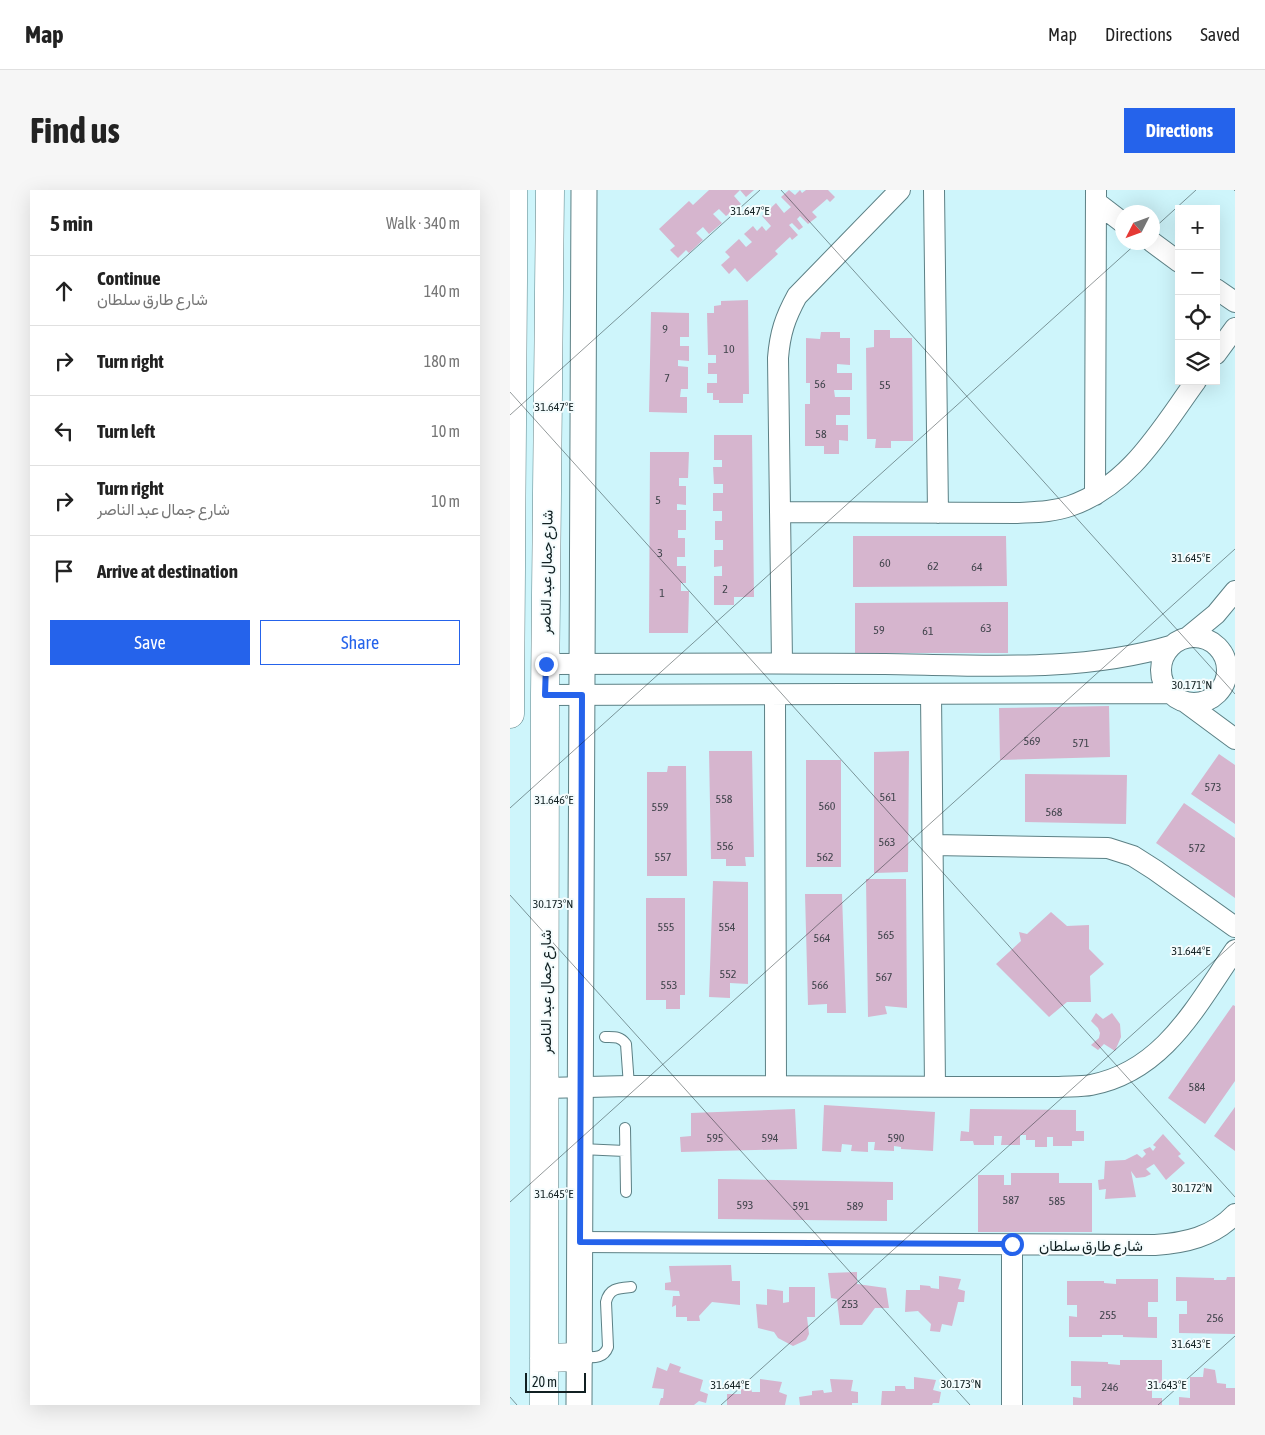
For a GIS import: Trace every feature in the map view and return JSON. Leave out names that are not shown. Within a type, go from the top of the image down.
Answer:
[{"type":"main road","points":[[510,714],[512,190]]},
{"type":"main road","name":"شارع جمال عبد الناصر","points":[[544,1405],[545,695],[550,190]]},
{"type":"main road","points":[[544,1358],[579,1357]]},
{"type":"street","points":[[579,1405],[584,190]]},
{"type":"street","points":[[782,663],[778,358],[780,336],[786,315],[797,296],[900,190]]},
{"type":"street","points":[[934,190],[938,513]]},
{"type":"street","points":[[1095,495],[1096,196]]},
{"type":"street","points":[[1096,196],[1115,215]]},
{"type":"street","points":[[1160,248],[1175,259]]},
{"type":"street","points":[[1220,292],[1235,302]]},
{"type":"street","points":[[1220,349],[1235,328]]},
{"type":"street","points":[[780,512],[1044,512],[1070,506],[1095,495],[1114,483],[1131,468],[1193,385]]},
{"type":"street","points":[[1235,591],[1216,614],[1179,642],[1162,660],[1161,675],[1164,685],[1177,698],[1235,739]]},
{"type":"street","points":[[545,695],[931,694],[1177,698],[1195,704],[1213,697],[1228,696],[1225,682],[1226,662],[1222,653],[1216,645],[1198,637],[1123,658],[1022,665],[546,664]]},
{"type":"street","points":[[1226,662],[1235,644]]},
{"type":"street","points":[[931,694],[935,1086]]},
{"type":"street","points":[[775,695],[776,1086]]},
{"type":"street","points":[[933,845],[1108,848],[1133,856],[1235,927]]},
{"type":"street","points":[[545,1088],[629,1086],[1057,1087],[1091,1085],[1123,1075],[1152,1058],[1176,1034],[1235,950]]},
{"type":"street","name":"شارع طارق سلطان","points":[[580,1242],[1155,1245],[1182,1243],[1207,1235],[1229,1221],[1235,1214]]},
{"type":"street","points":[[1012,1244],[1012,1405]]},
{"type":"lane","points":[[605,1037],[622,1039],[626,1044],[629,1086]]},
{"type":"lane","points":[[625,1128],[626,1192]]},
{"type":"lane","points":[[580,1149],[625,1151]]},
{"type":"lane","points":[[579,1357],[594,1358],[601,1356],[605,1352],[608,1347],[607,1296],[617,1288],[631,1287]]},
{"type":"building","points":[[709,190],[740,190],[734,196],[741,204],[726,216],[719,209],[713,214],[722,223],[709,234],[703,227],[696,233],[703,240],[689,253],[686,250],[678,258],[670,250],[675,246],[659,229],[689,201],[693,205]]},
{"type":"building","points":[[740,190],[754,190],[746,197]]},
{"type":"building","points":[[789,190],[795,195],[800,190],[802,193],[806,190],[828,190],[835,197],[830,202],[827,199],[812,212],[817,217],[808,224],[800,216],[797,219],[803,227],[799,230],[792,223],[789,225],[798,235],[792,240],[790,237],[775,251],[778,254],[747,282],[735,268],[729,274],[721,265],[730,257],[725,252],[739,239],[746,247],[752,242],[744,234],[753,226],[757,231],[762,226],[766,231],[771,226],[762,216],[776,203],[784,213],[791,207],[781,197]]},
{"type":"building","points":[[748,300],[749,394],[743,394],[743,403],[719,403],[719,400],[713,400],[713,393],[707,393],[707,383],[717,383],[717,374],[708,374],[708,363],[716,363],[716,355],[708,355],[707,313],[714,313],[714,306],[721,305],[721,301]]},
{"type":"building","points":[[651,312],[689,313],[689,337],[680,337],[680,346],[689,346],[689,361],[678,360],[678,366],[688,367],[688,389],[681,389],[680,397],[687,397],[687,413],[649,412]]},
{"type":"building","points":[[874,330],[890,330],[890,338],[912,338],[913,441],[891,441],[891,448],[875,448],[876,439],[867,439],[866,348],[874,347]]},
{"type":"building","points":[[821,332],[840,332],[840,338],[850,338],[850,365],[837,364],[837,373],[852,373],[852,390],[834,390],[835,397],[850,397],[850,415],[836,415],[836,425],[848,425],[848,441],[839,440],[839,454],[824,454],[824,446],[805,446],[805,404],[810,404],[810,383],[806,383],[806,338],[820,339]]},
{"type":"building","points":[[714,435],[752,435],[754,597],[734,597],[734,605],[714,605],[714,576],[722,576],[722,566],[714,567],[714,550],[723,550],[723,540],[715,540],[715,521],[722,521],[722,511],[713,511],[713,493],[723,493],[723,484],[714,484],[713,467],[722,467],[722,460],[714,460]]},
{"type":"building","points":[[650,452],[689,452],[688,478],[679,478],[679,486],[686,486],[686,505],[677,504],[677,510],[686,510],[686,530],[678,530],[678,538],[685,538],[685,557],[677,557],[677,566],[686,566],[686,583],[681,583],[681,591],[689,591],[688,633],[649,633]]},
{"type":"building","points":[[853,536],[1006,536],[1007,586],[853,587]]},
{"type":"building","points":[[1008,602],[1008,653],[855,653],[855,603]]},
{"type":"building","points":[[1109,706],[1110,757],[1000,760],[999,708]]},
{"type":"building","points":[[709,751],[752,751],[754,857],[745,857],[746,866],[726,866],[726,859],[711,859]]},
{"type":"building","points":[[909,751],[908,872],[874,873],[874,752]]},
{"type":"building","points":[[1219,754],[1235,765],[1235,824],[1191,794]]},
{"type":"building","points":[[806,760],[841,760],[841,867],[806,867]]},
{"type":"building","points":[[668,766],[686,766],[687,876],[647,876],[647,772],[667,772]]},
{"type":"building","points":[[1025,774],[1127,775],[1126,824],[1025,822]]},
{"type":"building","points":[[1184,803],[1235,838],[1235,898],[1156,843]]},
{"type":"building","points":[[866,879],[906,879],[907,1008],[885,1006],[887,1014],[868,1017]]},
{"type":"building","points":[[713,881],[748,882],[748,984],[730,983],[730,998],[709,997]]},
{"type":"building","points":[[805,894],[842,894],[846,1013],[827,1013],[827,1004],[808,1005]]},
{"type":"building","points":[[646,898],[685,898],[685,995],[680,995],[680,1009],[666,1009],[666,1000],[646,1000]]},
{"type":"building","points":[[1051,912],[1067,926],[1089,925],[1089,949],[1104,964],[1090,976],[1091,1002],[1067,1002],[1049,1017],[996,964],[1021,941],[1019,932],[1027,934]]},
{"type":"building","points":[[1233,1005],[1235,1006],[1235,1081],[1205,1124],[1168,1098]]},
{"type":"building","points":[[1096,1013],[1103,1019],[1112,1013],[1120,1024],[1121,1037],[1115,1051],[1104,1044],[1098,1050],[1091,1045],[1099,1038],[1100,1033],[1091,1021]]},
{"type":"building","points":[[824,1105],[935,1112],[933,1151],[901,1149],[901,1147],[894,1146],[894,1151],[874,1150],[875,1142],[868,1142],[868,1152],[851,1151],[852,1145],[842,1144],[841,1152],[822,1151]]},
{"type":"building","points":[[1235,1107],[1235,1151],[1214,1136]]},
{"type":"building","points":[[795,1109],[797,1149],[681,1152],[680,1137],[691,1136],[691,1113]]},
{"type":"building","points":[[970,1109],[1076,1110],[1076,1131],[1084,1131],[1084,1141],[1072,1141],[1072,1146],[1053,1146],[1053,1137],[1047,1137],[1047,1147],[1035,1147],[1035,1140],[1026,1140],[1026,1135],[1020,1135],[1020,1145],[1001,1145],[1002,1136],[994,1136],[994,1145],[974,1145],[973,1141],[960,1141],[961,1131],[969,1132]]},
{"type":"building","points":[[1163,1134],[1181,1154],[1178,1156],[1185,1163],[1166,1180],[1154,1164],[1146,1169],[1151,1174],[1145,1177],[1136,1178],[1131,1171],[1136,1197],[1105,1199],[1106,1189],[1099,1190],[1098,1180],[1104,1179],[1105,1161],[1125,1160],[1137,1154],[1142,1158],[1146,1154],[1143,1150],[1150,1147],[1153,1151],[1156,1147],[1153,1145]]},
{"type":"building","points":[[1011,1173],[1059,1173],[1059,1183],[1092,1183],[1092,1232],[978,1232],[978,1175],[1004,1175],[1004,1185],[1011,1185]]},
{"type":"building","points":[[718,1179],[893,1182],[893,1200],[887,1200],[887,1221],[718,1219]]},
{"type":"building","points":[[731,1265],[732,1281],[740,1281],[740,1305],[712,1302],[699,1316],[700,1321],[687,1321],[687,1317],[676,1317],[676,1305],[672,1307],[673,1296],[680,1296],[679,1291],[665,1290],[665,1283],[671,1282],[669,1266]]},
{"type":"building","points":[[857,1272],[857,1284],[886,1288],[889,1308],[875,1308],[862,1325],[840,1325],[837,1299],[831,1298],[828,1273]]},
{"type":"building","points":[[939,1276],[961,1279],[958,1289],[965,1291],[964,1302],[958,1302],[952,1326],[942,1324],[940,1332],[930,1331],[931,1324],[918,1311],[905,1312],[906,1290],[920,1290],[920,1285],[939,1289]]},
{"type":"building","points":[[1176,1277],[1226,1280],[1227,1277],[1235,1277],[1235,1334],[1179,1333],[1179,1314],[1187,1314],[1187,1301],[1176,1301]]},
{"type":"building","points":[[1116,1279],[1158,1279],[1158,1302],[1148,1302],[1148,1317],[1157,1317],[1157,1338],[1123,1337],[1123,1335],[1069,1337],[1069,1316],[1077,1317],[1077,1305],[1067,1305],[1067,1281],[1104,1281],[1104,1283],[1116,1284]]},
{"type":"building","points":[[789,1287],[815,1287],[815,1317],[807,1317],[809,1334],[806,1340],[793,1346],[778,1338],[774,1332],[758,1328],[756,1304],[767,1305],[767,1289],[783,1291],[783,1303],[789,1302]]},
{"type":"building","points":[[1120,1360],[1162,1360],[1162,1383],[1152,1383],[1152,1398],[1162,1398],[1162,1405],[1073,1405],[1073,1397],[1081,1398],[1081,1386],[1071,1386],[1071,1361],[1108,1362],[1108,1364],[1120,1365]]},
{"type":"building","points":[[670,1363],[681,1367],[679,1372],[703,1380],[700,1391],[708,1394],[706,1403],[699,1401],[694,1405],[659,1405],[661,1398],[663,1398],[664,1389],[652,1388],[657,1367],[667,1371]]},
{"type":"building","points":[[1204,1368],[1215,1370],[1217,1383],[1226,1384],[1226,1388],[1235,1388],[1235,1405],[1179,1405],[1179,1397],[1190,1398],[1190,1377],[1203,1377]]},
{"type":"building","points":[[914,1377],[936,1380],[933,1390],[941,1392],[939,1403],[933,1403],[932,1405],[881,1405],[882,1391],[895,1391],[895,1386],[905,1386],[906,1389],[914,1389]]},
{"type":"building","points":[[760,1379],[782,1382],[779,1392],[787,1395],[785,1405],[727,1405],[727,1394],[741,1394],[741,1389],[751,1389],[752,1392],[760,1392]]},
{"type":"building","points":[[830,1379],[853,1380],[851,1391],[858,1392],[858,1403],[852,1403],[852,1405],[800,1405],[799,1397],[812,1395],[812,1391],[823,1390],[824,1393],[832,1392]]},
{"type":"route","points":[[546,664],[545,695],[582,695],[580,1242],[1012,1244]]}]
